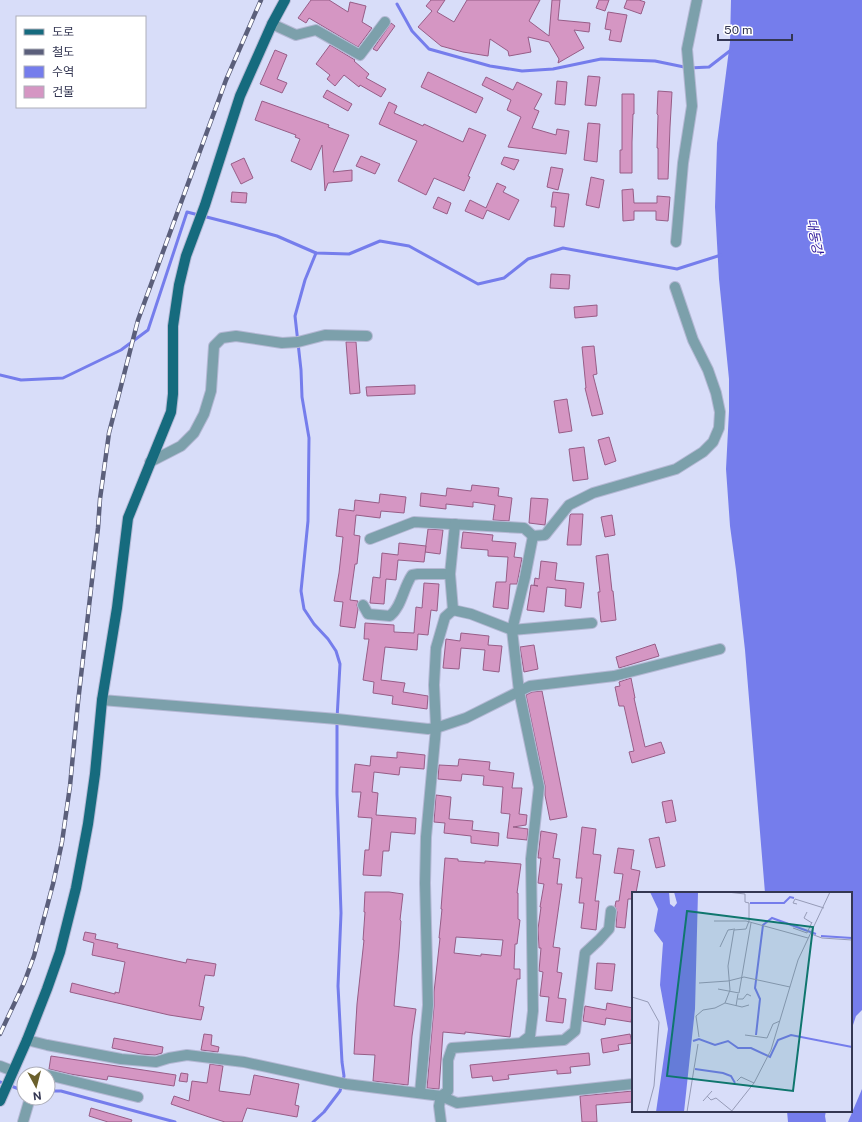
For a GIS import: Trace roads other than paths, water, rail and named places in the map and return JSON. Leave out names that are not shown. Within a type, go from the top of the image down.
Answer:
[{"type":"main road","points":[[0,1101],[27,1040],[60,952],[76,888],[88,824],[102,700],[118,601],[128,518],[170,412],[172,394],[173,326],[179,285],[186,256],[197,229],[240,96],[272,24],[285,0]]},
{"type":"street","points":[[676,242],[683,163],[692,106],[687,49],[697,0]]},
{"type":"street","points":[[272,24],[296,35],[316,30],[360,55],[385,22]]},
{"type":"street","points":[[370,539],[414,522],[524,528],[533,536],[545,535],[569,505],[593,493],[676,469],[703,452],[713,442],[719,428],[720,412],[716,392],[708,370],[693,340],[675,287]]},
{"type":"street","points":[[150,462],[181,446],[194,432],[204,414],[211,391],[214,346],[222,338],[236,336],[282,343],[298,342],[325,336],[367,336]]},
{"type":"street","points":[[453,610],[450,574],[455,524]]},
{"type":"street","points":[[521,1042],[530,1036],[532,1011],[532,859],[539,787],[519,691],[512,630],[533,536]]},
{"type":"street","points":[[363,605],[368,614],[390,616],[396,611],[412,575],[450,574]]},
{"type":"street","points":[[453,610],[471,614],[512,630],[592,623]]},
{"type":"street","points":[[420,1093],[428,1005],[425,883],[426,838],[436,728],[434,684],[436,648],[445,617],[453,610]]},
{"type":"street","points":[[102,700],[338,719],[428,729],[436,728],[466,718],[530,686],[614,676],[720,649]]},
{"type":"street","points":[[441,1122],[439,1106],[441,1096],[448,1091],[448,1060],[452,1048],[564,1040],[574,1031],[585,953],[609,929],[611,911]]},
{"type":"street","points":[[27,1040],[121,1059],[156,1062],[187,1055],[244,1062],[346,1084],[441,1096],[457,1103],[632,1084]]},
{"type":"street","points":[[0,1066],[13,1071]]},
{"type":"street","points":[[56,1077],[138,1097]]},
{"type":"street","points":[[23,1122],[28,1106]]},
{"type":"water","name":"대동강","points":[[731,0],[862,0],[862,1010],[856,1016],[852,1028],[852,892],[765,892],[745,650],[730,526],[726,469],[729,379],[719,279],[715,207],[717,143],[730,42]]},
{"type":"water","points":[[862,1089],[862,1122],[848,1122]]},
{"type":"water","points":[[787,1112],[826,1112],[826,1122],[788,1122]]},
{"type":"waterway","points":[[397,4],[412,31],[429,49],[490,66],[522,71],[553,69],[601,59],[655,61],[689,68],[709,67],[731,50]]},
{"type":"waterway","points":[[0,375],[21,380],[63,378],[121,350],[148,330],[187,212],[277,236],[316,253],[349,254],[380,241],[409,246],[478,284],[504,278],[528,259],[563,248],[677,269],[721,255]]},
{"type":"waterway","points":[[313,1122],[324,1112],[340,1091],[344,1076],[338,986],[341,913],[337,794],[337,719],[340,664],[336,651],[304,609],[301,591],[308,521],[309,438],[302,397],[301,370],[295,316],[305,280],[316,253]]},
{"type":"waterway","points":[[0,1082],[16,1088]]},
{"type":"waterway","points":[[56,1091],[61,1091],[175,1122]]},
{"type":"railway","points":[[0,1034],[24,983],[34,956],[53,884],[62,842],[70,786],[100,499],[109,433],[138,320],[226,80],[261,0]]}]
